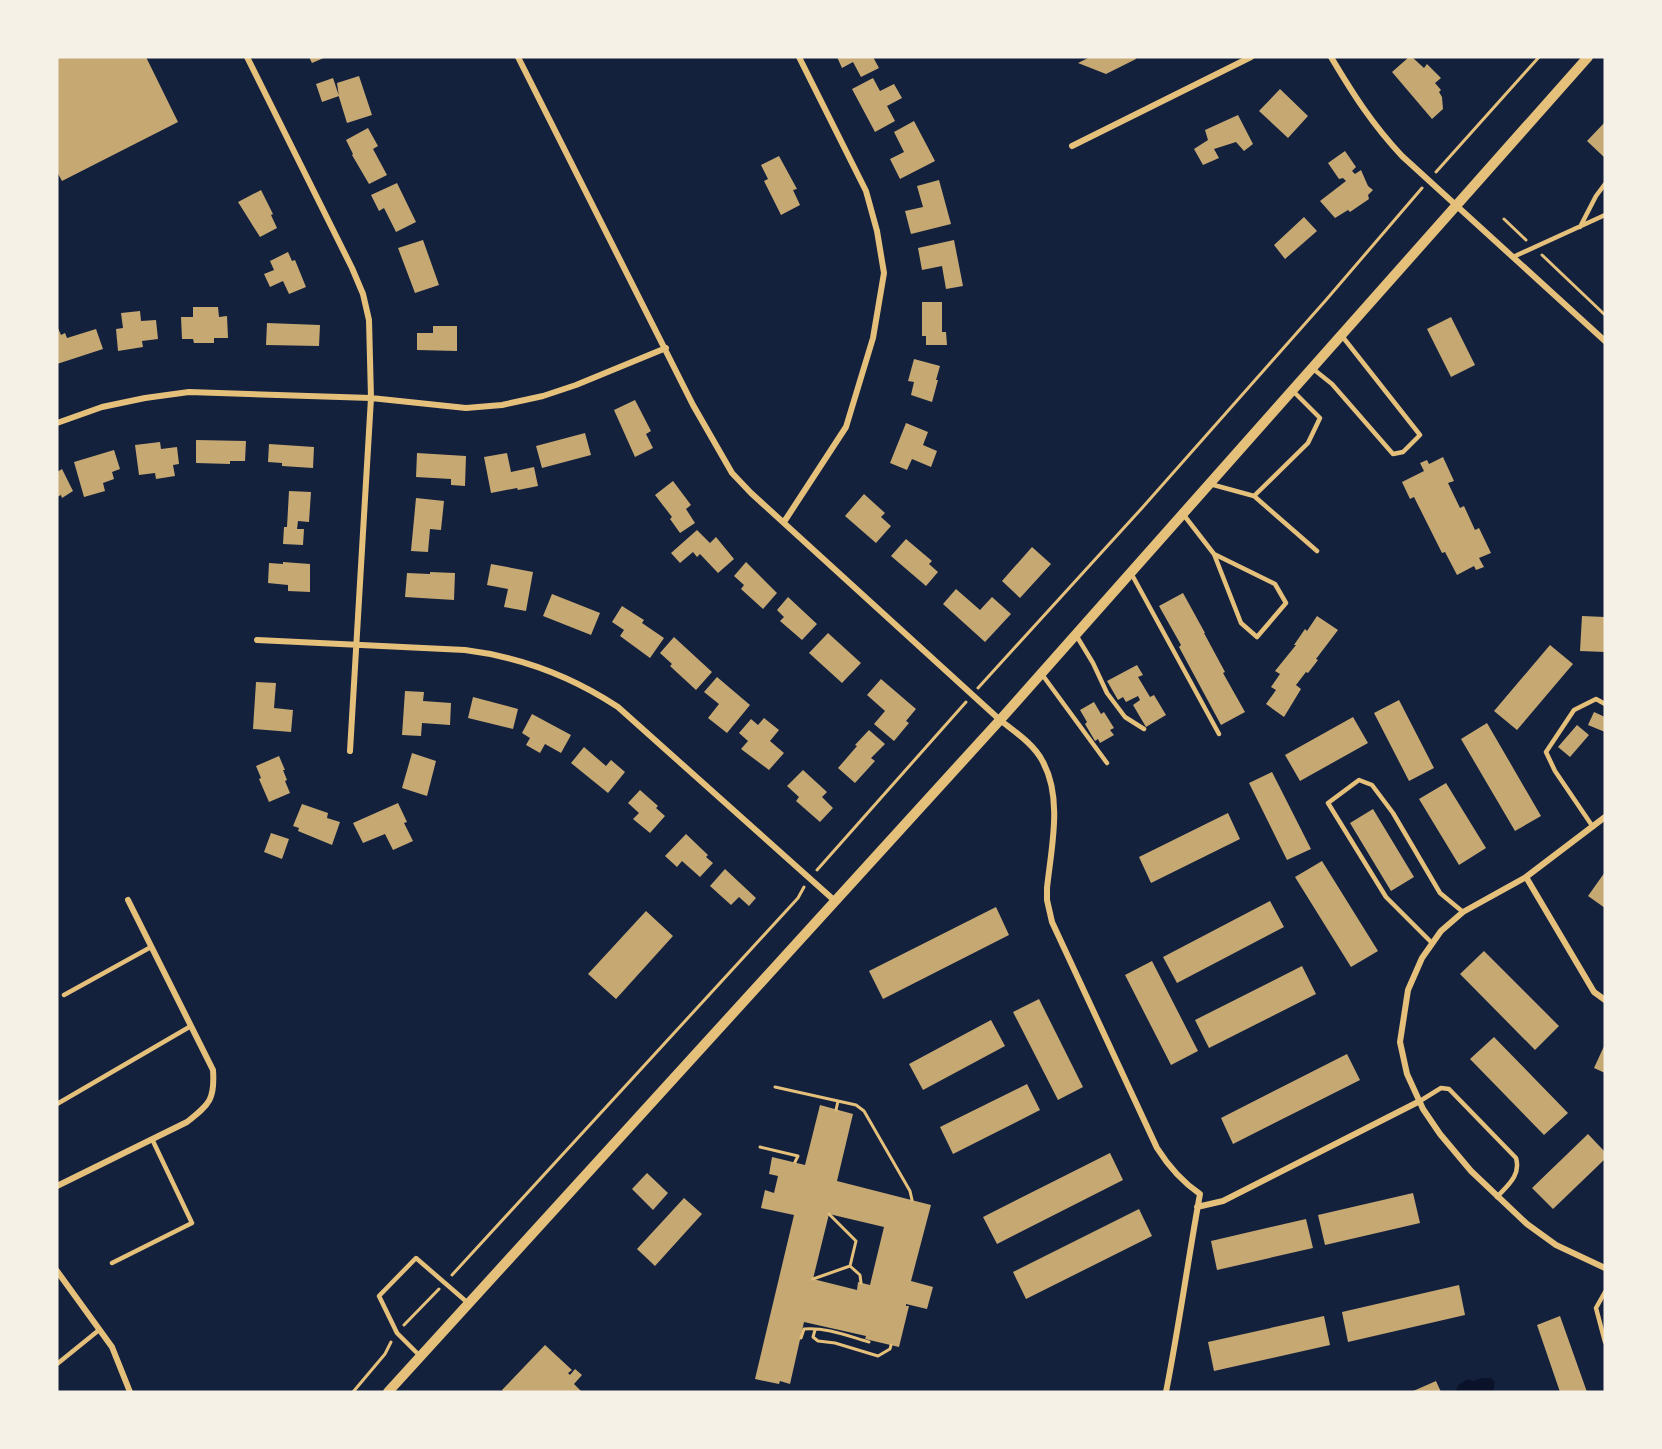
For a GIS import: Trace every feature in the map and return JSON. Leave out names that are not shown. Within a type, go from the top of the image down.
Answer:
[{"type":"street","points":[[248,57],[363,294],[369,320],[371,398],[350,751]]},
{"type":"street","points":[[518,57],[693,405],[732,473],[751,493],[1000,720],[1026,740],[1043,762],[1049,779],[1054,814],[1047,888],[1052,922],[1157,1148],[1169,1167],[1182,1181],[1200,1194],[1187,1265],[1181,1317],[1166,1392]]},
{"type":"street","points":[[784,522],[846,427],[873,339],[884,273],[877,231],[866,191],[799,57]]},
{"type":"street","points":[[1072,146],[1251,57]]},
{"type":"street","points":[[1331,57],[1377,130],[1455,205],[1605,341]]},
{"type":"street","points":[[388,1392],[1000,720],[1588,57]]},
{"type":"street","points":[[57,423],[102,407],[189,392],[371,398],[466,408],[502,405],[543,396],[576,385],[666,348]]},
{"type":"street","points":[[257,640],[495,653],[546,669],[594,691],[618,707],[835,901]]},
{"type":"street","points":[[1605,817],[1526,877],[1463,912],[1440,931],[1422,958],[1408,990],[1400,1042],[1407,1074],[1420,1101],[1440,1134],[1471,1171],[1527,1224],[1556,1245],[1605,1268]]},
{"type":"street","points":[[1526,877],[1594,992],[1605,1000]]},
{"type":"street","points":[[57,1186],[187,1122],[204,1109],[214,1090],[213,1070],[128,900]]},
{"type":"street","points":[[1197,1207],[1223,1201],[1420,1101]]},
{"type":"street","points":[[58,1275],[112,1347],[130,1392]]},
{"type":"lane","points":[[1580,227],[1605,184]]},
{"type":"lane","points":[[1514,257],[1605,215]]},
{"type":"lane","points":[[1312,368],[1332,384],[1393,454],[1403,452],[1420,435],[1341,334]]},
{"type":"lane","points":[[1254,496],[1308,443],[1320,418],[1292,390]]},
{"type":"lane","points":[[1209,484],[1254,496],[1317,551]]},
{"type":"lane","points":[[1183,514],[1214,554],[1241,623],[1257,637],[1286,603],[1275,584],[1214,554]]},
{"type":"lane","points":[[1131,573],[1219,734]]},
{"type":"lane","points":[[1076,635],[1107,693],[1125,717],[1144,729]]},
{"type":"lane","points":[[1041,673],[1107,763]]},
{"type":"lane","points":[[1593,826],[1555,771],[1546,752],[1574,710],[1596,699],[1605,704]]},
{"type":"lane","points":[[1432,943],[1386,897],[1328,802],[1359,780],[1372,785],[1393,813],[1440,893],[1463,912]]},
{"type":"lane","points":[[64,995],[151,947]]},
{"type":"lane","points":[[57,1104],[191,1026]]},
{"type":"lane","points":[[1420,1101],[1441,1088],[1449,1089],[1516,1158],[1517,1172],[1514,1179],[1497,1197]]},
{"type":"lane","points":[[112,1263],[192,1223],[152,1139]]},
{"type":"lane","points":[[419,1356],[397,1333],[379,1296],[416,1258],[468,1303]]},
{"type":"lane","points":[[1605,1292],[1596,1308],[1605,1342]]},
{"type":"lane","points":[[57,1364],[99,1330]]},
{"type":"path","points":[[353,1392],[385,1354],[397,1333],[798,898],[809,878],[972,694],[1142,508],[1539,57]]},
{"type":"path","points":[[1504,219],[1605,315]]},
{"type":"path","points":[[775,1087],[856,1105],[864,1111],[910,1191],[912,1200]]},
{"type":"path","points":[[836,1110],[838,1101]]},
{"type":"path","points":[[760,1147],[798,1156],[795,1162]]},
{"type":"path","points":[[829,1214],[856,1242],[850,1266]]},
{"type":"path","points":[[813,1280],[850,1266]]},
{"type":"path","points":[[850,1266],[860,1275],[861,1283]]},
{"type":"path","points":[[801,1338],[804,1329],[838,1333],[868,1342]]},
{"type":"path","points":[[815,1330],[813,1336],[818,1341],[835,1343],[878,1356],[890,1349],[891,1345]]},
{"type":"water","points":[[1491,1378],[1495,1382],[1493,1392],[1455,1392],[1459,1384],[1468,1379],[1473,1381]]},
{"type":"building","points":[[57,57],[146,57],[178,122],[62,181],[57,172]]},
{"type":"building","points":[[309,57],[326,57],[312,63]]},
{"type":"building","points":[[837,57],[873,57],[879,68],[861,77],[853,62],[842,68]]},
{"type":"building","points":[[1090,57],[1135,57],[1136,59],[1106,74],[1078,63]]},
{"type":"building","points":[[1409,57],[1424,68],[1427,64],[1441,78],[1435,83],[1441,90],[1439,92],[1443,109],[1432,119],[1392,72]]},
{"type":"building","points":[[359,76],[372,115],[347,123],[337,83]]},
{"type":"building","points":[[333,78],[339,96],[322,102],[316,84]]},
{"type":"building","points":[[873,78],[880,91],[894,84],[902,98],[887,106],[895,121],[875,132],[852,89]]},
{"type":"building","points":[[1280,89],[1308,116],[1288,138],[1259,111]]},
{"type":"building","points":[[1238,115],[1253,144],[1244,151],[1236,142],[1214,149],[1219,158],[1203,165],[1194,149],[1208,140],[1205,130]]},
{"type":"building","points":[[914,121],[935,161],[900,179],[890,159],[904,152],[894,132]]},
{"type":"building","points":[[1605,122],[1605,158],[1587,141]]},
{"type":"building","points":[[368,128],[378,146],[373,149],[387,175],[369,184],[346,140]]},
{"type":"building","points":[[1345,151],[1356,167],[1352,171],[1355,174],[1361,170],[1368,186],[1373,190],[1368,195],[1369,199],[1350,212],[1348,210],[1335,218],[1320,201],[1346,181],[1343,178],[1339,179],[1328,163]]},
{"type":"building","points":[[779,156],[797,189],[793,190],[800,205],[781,215],[764,181],[768,179],[761,165]]},
{"type":"building","points":[[939,180],[951,224],[911,234],[905,211],[923,207],[917,186]]},
{"type":"building","points":[[397,183],[416,222],[396,232],[384,208],[379,211],[371,195]]},
{"type":"building","points":[[261,190],[277,228],[260,237],[238,202]]},
{"type":"building","points":[[1304,217],[1317,231],[1285,259],[1274,245]]},
{"type":"building","points":[[423,240],[439,285],[415,293],[398,248]]},
{"type":"building","points":[[954,240],[963,286],[946,289],[942,266],[922,270],[918,248]]},
{"type":"building","points":[[288,252],[292,261],[295,260],[306,287],[289,294],[283,281],[270,287],[264,274],[274,270],[270,261]]},
{"type":"building","points":[[922,302],[942,302],[942,332],[946,332],[947,345],[926,345],[926,336],[922,336]]},
{"type":"building","points":[[193,307],[218,307],[219,317],[227,316],[228,338],[214,338],[214,343],[194,343],[193,339],[182,339],[181,317],[193,317]]},
{"type":"building","points":[[140,311],[141,321],[156,320],[158,339],[142,341],[143,347],[118,351],[116,329],[123,328],[121,313]]},
{"type":"building","points":[[1451,317],[1475,365],[1451,377],[1427,329]]},
{"type":"building","points":[[267,323],[320,325],[319,346],[266,345]]},
{"type":"building","points":[[57,326],[61,335],[65,333],[67,338],[96,329],[103,349],[57,364]]},
{"type":"building","points":[[433,326],[457,326],[457,351],[417,350],[417,333],[433,333]]},
{"type":"building","points":[[914,359],[940,366],[932,402],[911,395],[914,382],[908,381]]},
{"type":"building","points":[[635,400],[651,431],[646,434],[653,448],[635,457],[614,410]]},
{"type":"building","points":[[906,423],[928,432],[923,445],[937,451],[931,467],[912,459],[907,470],[890,463]]},
{"type":"building","points":[[585,433],[591,455],[542,468],[536,446]]},
{"type":"building","points":[[196,440],[246,441],[245,461],[230,461],[230,464],[196,463]]},
{"type":"building","points":[[160,442],[161,449],[177,447],[179,464],[173,465],[175,476],[156,479],[155,473],[139,475],[135,445]]},
{"type":"building","points":[[269,444],[314,447],[313,468],[282,466],[282,463],[268,462]]},
{"type":"building","points":[[114,450],[120,469],[112,472],[114,479],[103,483],[105,491],[84,497],[74,462]]},
{"type":"building","points":[[417,453],[466,456],[465,486],[451,485],[451,479],[416,477]]},
{"type":"building","points":[[507,453],[511,472],[534,467],[538,486],[491,493],[484,457]]},
{"type":"building","points":[[1443,457],[1454,481],[1448,483],[1460,508],[1464,506],[1475,530],[1479,528],[1491,553],[1479,558],[1484,567],[1476,570],[1474,566],[1457,575],[1445,552],[1442,553],[1414,497],[1410,499],[1402,482],[1424,471],[1420,463],[1427,460],[1429,464]]},
{"type":"building","points":[[62,469],[73,491],[62,498],[61,495],[57,497],[57,472]]},
{"type":"building","points":[[673,481],[691,505],[686,509],[695,523],[680,533],[670,519],[672,517],[655,495]]},
{"type":"building","points":[[289,491],[311,492],[309,522],[298,521],[297,529],[304,529],[303,545],[283,544],[284,527],[287,527]]},
{"type":"building","points":[[864,494],[885,513],[881,517],[891,526],[876,543],[845,516]]},
{"type":"building","points":[[416,498],[444,501],[441,530],[430,529],[428,552],[411,551]]},
{"type":"building","points":[[697,530],[710,543],[716,537],[734,559],[718,573],[700,554],[697,557],[693,552],[680,563],[671,553]]},
{"type":"building","points":[[906,539],[932,561],[929,564],[938,572],[926,586],[891,556]]},
{"type":"building","points":[[1032,547],[1051,564],[1020,598],[1002,581]]},
{"type":"building","points":[[283,562],[310,564],[310,592],[288,591],[288,585],[268,583],[269,563],[283,564]]},
{"type":"building","points":[[746,562],[777,593],[763,609],[741,589],[744,585],[734,576]]},
{"type":"building","points":[[491,564],[533,572],[526,611],[504,607],[508,589],[487,585]]},
{"type":"building","points":[[430,572],[455,573],[454,600],[405,597],[407,573],[430,574]]},
{"type":"building","points":[[956,589],[980,610],[992,597],[1011,614],[985,642],[943,604]]},
{"type":"building","points":[[1183,593],[1245,712],[1221,725],[1159,606]]},
{"type":"building","points":[[552,594],[600,613],[591,635],[543,616]]},
{"type":"building","points":[[788,597],[817,624],[802,640],[780,621],[784,617],[777,610]]},
{"type":"building","points":[[622,606],[644,620],[642,623],[664,638],[650,658],[620,636],[624,630],[612,622]]},
{"type":"building","points":[[1317,616],[1338,630],[1316,659],[1318,660],[1296,685],[1301,689],[1284,717],[1266,704],[1276,690],[1271,687],[1280,674],[1275,671]]},
{"type":"building","points":[[1582,616],[1605,617],[1605,652],[1580,651]]},
{"type":"building","points":[[828,633],[861,663],[842,683],[809,653]]},
{"type":"building","points":[[674,637],[712,672],[696,690],[670,666],[672,664],[660,653]]},
{"type":"building","points":[[1550,645],[1573,664],[1517,730],[1494,711]]},
{"type":"building","points":[[1137,665],[1143,675],[1138,677],[1150,697],[1154,695],[1166,715],[1146,727],[1133,705],[1140,700],[1138,696],[1126,702],[1123,697],[1118,700],[1107,681]]},
{"type":"building","points":[[717,677],[750,705],[727,733],[708,718],[719,704],[704,692]]},
{"type":"building","points":[[881,679],[916,709],[906,721],[909,723],[894,741],[874,724],[885,711],[867,695]]},
{"type":"building","points":[[256,682],[276,683],[274,708],[293,710],[291,732],[253,729]]},
{"type":"building","points":[[405,691],[424,692],[423,701],[451,703],[450,725],[422,723],[421,736],[402,735]]},
{"type":"building","points":[[473,697],[518,709],[513,729],[468,718]]},
{"type":"building","points":[[1399,700],[1434,768],[1409,781],[1374,713]]},
{"type":"building","points":[[1094,702],[1101,714],[1104,712],[1114,728],[1110,730],[1114,735],[1100,743],[1098,739],[1095,741],[1080,710]]},
{"type":"building","points":[[1594,712],[1605,717],[1605,732],[1588,725]]},
{"type":"building","points":[[532,714],[571,735],[561,753],[545,744],[540,753],[526,745],[530,738],[522,733]]},
{"type":"building","points":[[1353,717],[1368,743],[1300,781],[1285,755]]},
{"type":"building","points":[[764,718],[779,730],[770,741],[784,753],[769,770],[741,749],[748,741],[739,733],[751,719],[758,725]]},
{"type":"building","points":[[1487,723],[1541,816],[1515,831],[1461,739]]},
{"type":"building","points":[[1577,725],[1589,735],[1570,757],[1558,747]]},
{"type":"building","points":[[869,730],[885,744],[871,758],[875,761],[855,783],[838,768]]},
{"type":"building","points":[[584,747],[606,766],[611,760],[625,772],[608,793],[571,763]]},
{"type":"building","points":[[412,753],[436,761],[427,796],[402,788]]},
{"type":"building","points":[[279,756],[290,793],[269,802],[256,766]]},
{"type":"building","points":[[803,770],[827,792],[822,797],[833,808],[820,822],[796,801],[799,797],[787,786]]},
{"type":"building","points":[[1272,772],[1311,849],[1287,860],[1249,783]]},
{"type":"building","points":[[1446,783],[1486,848],[1459,865],[1419,799]]},
{"type":"building","points":[[640,790],[658,806],[656,808],[665,816],[650,833],[633,819],[639,813],[628,803]]},
{"type":"building","points":[[398,803],[413,841],[393,850],[385,834],[363,843],[353,823]]},
{"type":"building","points":[[302,804],[328,813],[327,818],[340,822],[332,845],[298,831],[299,828],[293,826]]},
{"type":"building","points":[[1373,809],[1414,877],[1391,891],[1350,823]]},
{"type":"building","points":[[1228,813],[1240,839],[1151,883],[1139,857]]},
{"type":"building","points":[[271,833],[289,839],[282,859],[264,852]]},
{"type":"building","points":[[686,834],[713,863],[700,877],[682,861],[677,867],[665,856]]},
{"type":"building","points":[[1322,861],[1378,951],[1351,967],[1295,877]]},
{"type":"building","points":[[725,869],[756,898],[749,906],[739,897],[731,905],[710,886]]},
{"type":"building","points":[[1605,872],[1605,908],[1588,896]]},
{"type":"building","points":[[1270,901],[1284,927],[1177,983],[1163,957]]},
{"type":"building","points":[[996,907],[1009,935],[883,999],[869,971]]},
{"type":"building","points":[[646,911],[673,936],[616,999],[588,974]]},
{"type":"building","points":[[1484,951],[1559,1026],[1535,1050],[1460,974]]},
{"type":"building","points":[[1152,961],[1198,1051],[1171,1065],[1125,975]]},
{"type":"building","points":[[1302,966],[1316,994],[1209,1048],[1195,1020]]},
{"type":"building","points":[[1039,999],[1083,1087],[1058,1100],[1013,1012]]},
{"type":"building","points":[[991,1020],[1005,1046],[923,1090],[909,1064]]},
{"type":"building","points":[[1494,1037],[1568,1113],[1544,1135],[1470,1059]]},
{"type":"building","points":[[1605,1044],[1605,1073],[1594,1068]]},
{"type":"building","points":[[1347,1054],[1360,1080],[1233,1144],[1221,1118]]},
{"type":"building","points":[[1027,1084],[1040,1110],[953,1154],[940,1127]]},
{"type":"building","points":[[820,1105],[853,1114],[837,1181],[931,1205],[911,1281],[933,1287],[927,1309],[906,1304],[909,1306],[899,1347],[865,1339],[866,1336],[804,1322],[790,1384],[780,1381],[779,1384],[755,1379],[794,1215],[761,1208],[765,1190],[774,1193],[778,1176],[769,1174],[772,1157],[805,1165]],"holes":[[[829,1214],[884,1227],[870,1285],[858,1282],[857,1290],[813,1279]]]},
{"type":"building","points":[[1588,1134],[1605,1152],[1605,1159],[1553,1209],[1532,1188]]},
{"type":"building","points":[[1110,1153],[1123,1180],[997,1244],[983,1217]]},
{"type":"building","points":[[647,1173],[668,1193],[653,1210],[632,1189]]},
{"type":"building","points":[[1413,1193],[1420,1223],[1325,1245],[1318,1215]]},
{"type":"building","points":[[684,1198],[702,1214],[655,1266],[637,1249]]},
{"type":"building","points":[[1139,1209],[1152,1236],[1026,1299],[1013,1272]]},
{"type":"building","points":[[1306,1219],[1313,1248],[1217,1270],[1211,1241]]},
{"type":"building","points":[[1459,1285],[1465,1315],[1348,1342],[1342,1312]]},
{"type":"building","points":[[1324,1316],[1330,1345],[1214,1371],[1208,1342]]},
{"type":"building","points":[[1560,1316],[1587,1392],[1560,1392],[1537,1325]]},
{"type":"building","points":[[545,1345],[572,1370],[568,1373],[570,1375],[575,1369],[582,1375],[574,1384],[582,1392],[504,1392],[502,1390]]},
{"type":"building","points":[[1436,1381],[1441,1392],[1411,1392]]}]
